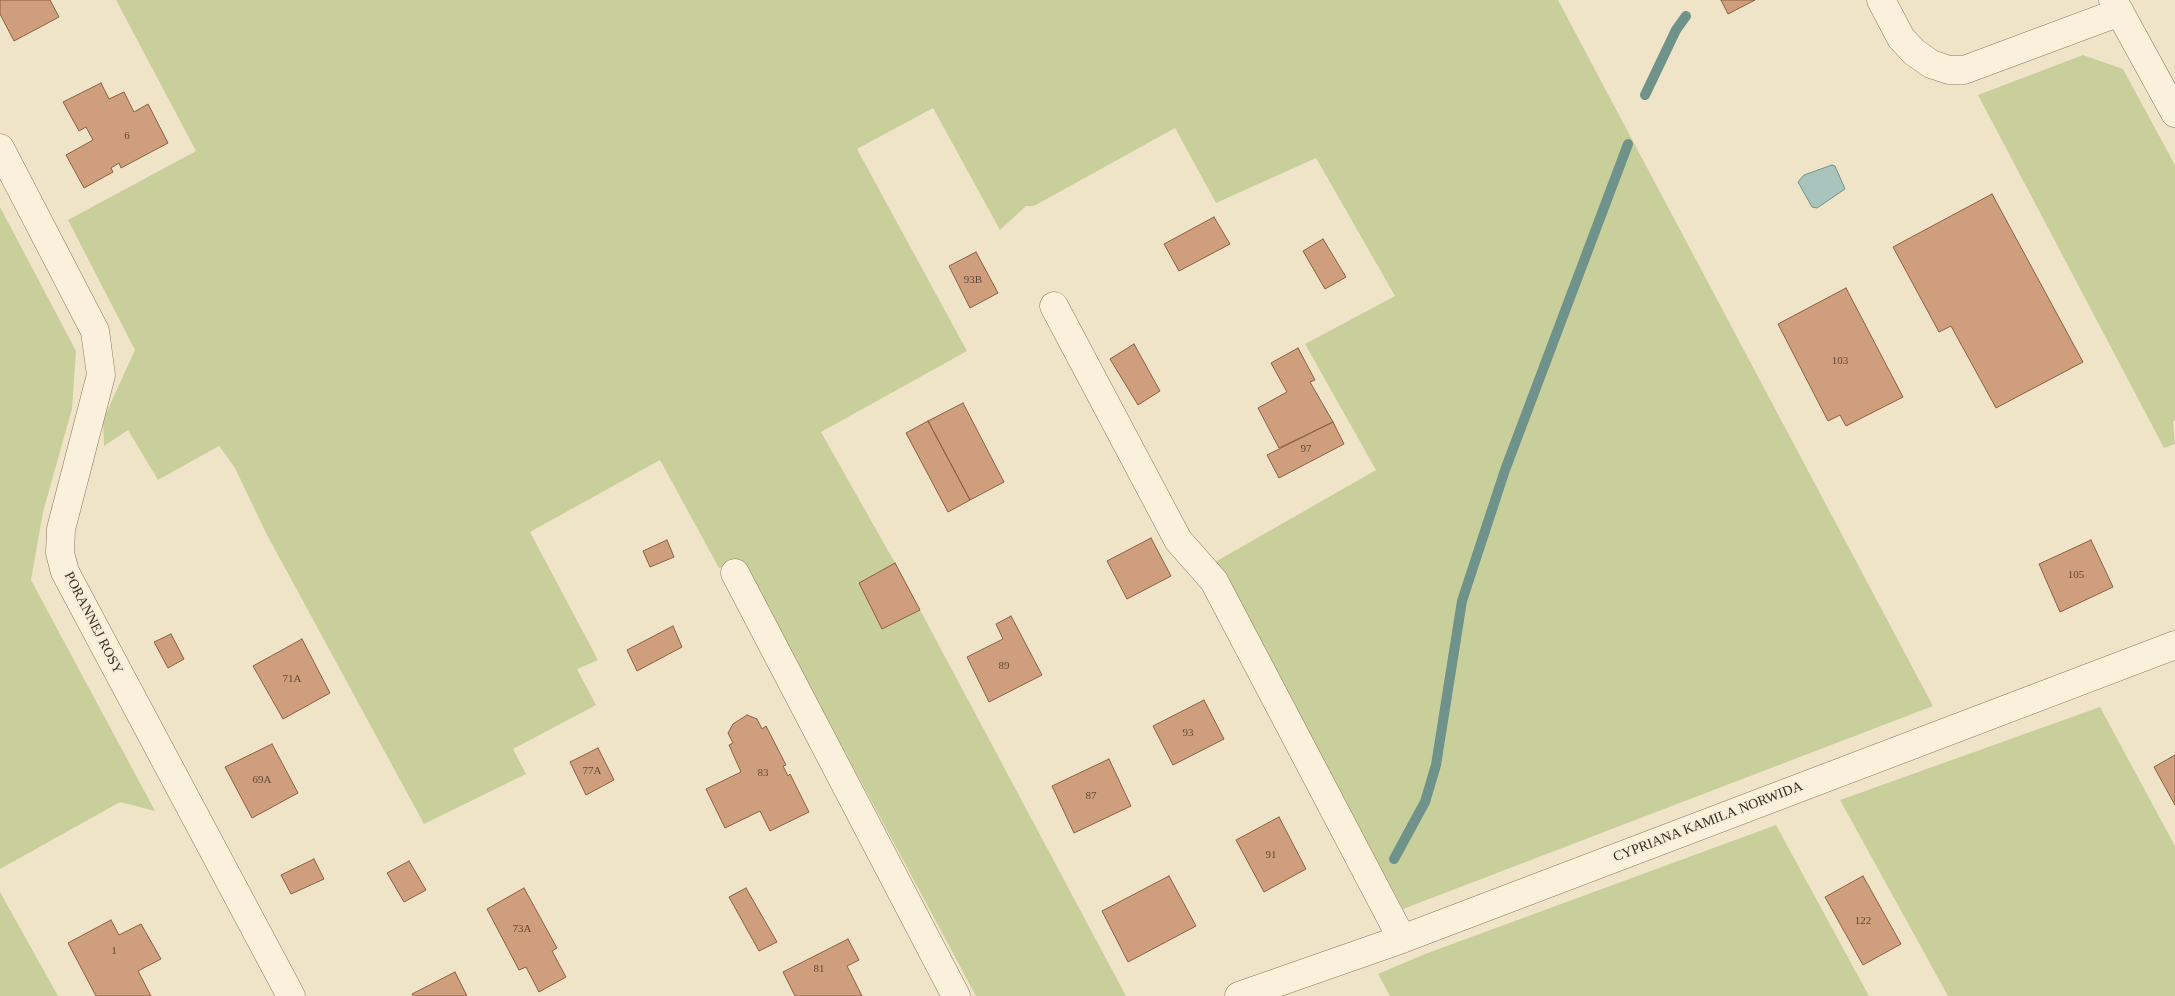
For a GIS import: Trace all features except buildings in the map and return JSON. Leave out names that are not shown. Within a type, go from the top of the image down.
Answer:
[{"type":"street","points":[[1881,0],[1901,38],[1914,52],[1931,64],[1949,70],[1964,70],[2116,6],[2175,113]]},
{"type":"street","name":"PORANNEJ ROSY","points":[[0,148],[95,331],[101,376],[93,414],[61,529],[60,553],[65,572],[291,996]]},
{"type":"street","points":[[1054,306],[1178,540],[1214,581],[1402,939]]},
{"type":"street","points":[[735,573],[956,996]]},
{"type":"street","name":"CYPRIANA KAMILA NORWIDA","points":[[1239,996],[1402,939],[2175,645]]},
{"type":"green space","points":[[116,0],[1558,0],[1933,706],[1403,909],[1215,562],[1376,470],[1305,344],[1395,296],[1316,158],[1216,203],[1175,128],[1034,206],[1026,206],[1000,230],[933,108],[857,149],[967,351],[821,432],[895,563],[1126,996],[976,996],[742,560],[719,568],[660,460],[530,532],[598,660],[577,669],[596,705],[513,749],[526,774],[424,824],[266,533],[235,468],[219,446],[158,480],[128,430],[104,446],[103,420],[135,350],[68,220],[196,151]]},
{"type":"green space","points":[[2083,55],[2123,69],[2175,165],[2175,420],[2173,422],[2175,444],[2164,448],[1978,95]]},
{"type":"green space","points":[[0,207],[76,351],[72,409],[43,512],[31,580],[155,811],[120,802],[0,869]]},
{"type":"green space","points":[[2100,707],[2175,846],[2175,996],[1948,996],[1840,800]]},
{"type":"green space","points":[[1776,825],[1869,996],[1390,996],[1378,974],[1425,954]]},
{"type":"green space","points":[[0,892],[58,996],[0,996]]},
{"type":"water","points":[[1832,165],[1835,166],[1845,189],[1817,208],[1812,207],[1798,182],[1804,175]]},
{"type":"waterway","points":[[1645,95],[1676,30],[1686,16]]},
{"type":"waterway","points":[[1394,859],[1425,802],[1436,765],[1462,601],[1505,470],[1628,144]]}]
